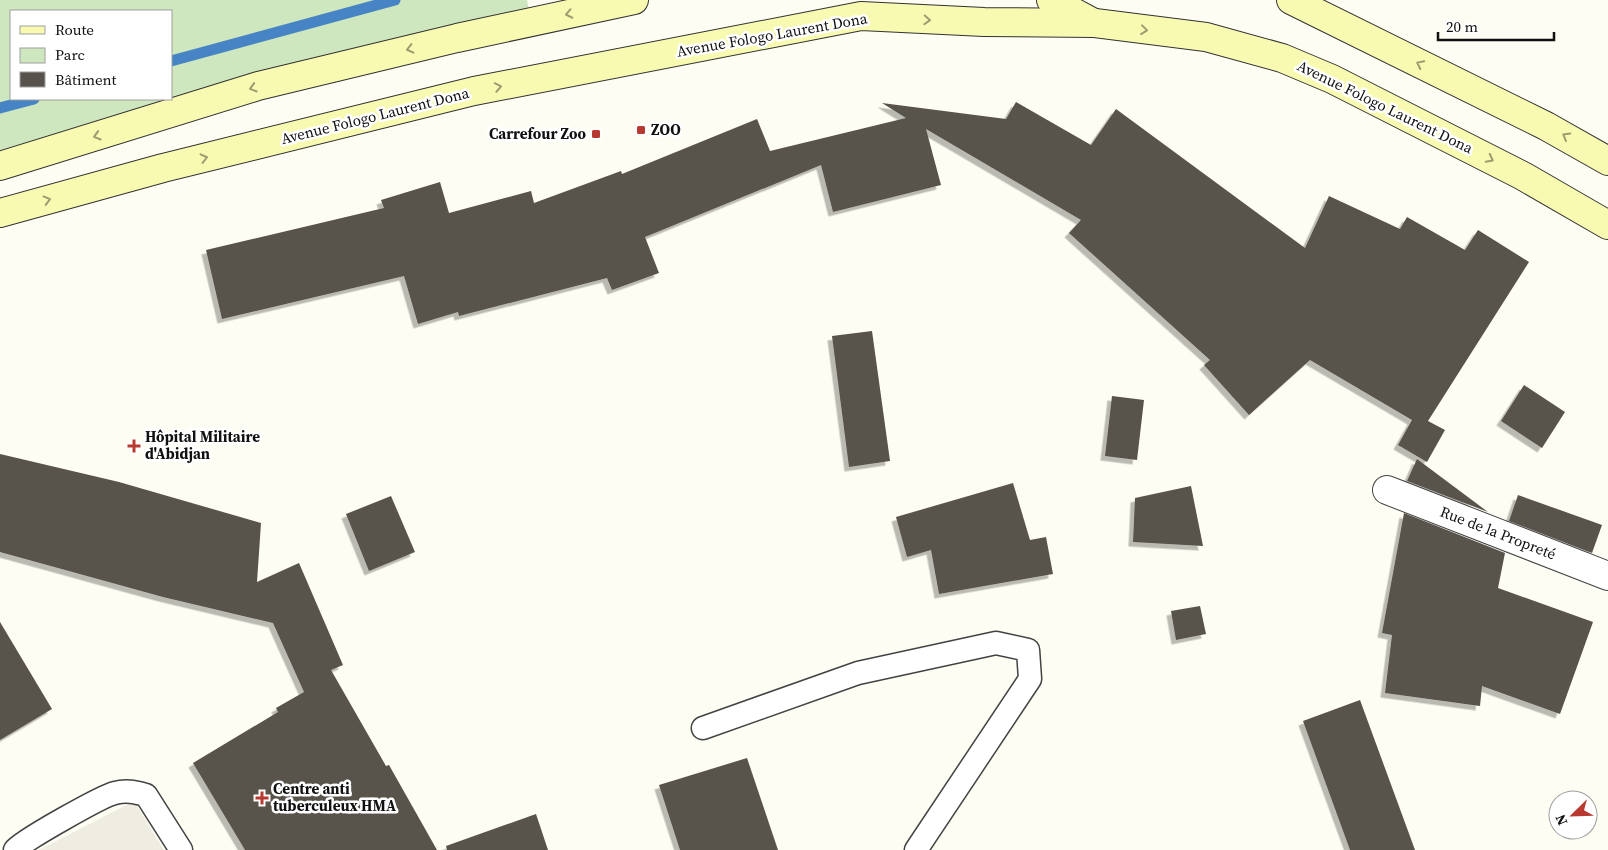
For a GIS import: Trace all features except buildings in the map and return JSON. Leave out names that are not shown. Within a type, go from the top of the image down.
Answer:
[{"type":"main road","points":[[0,166],[258,86],[457,38],[634,0]]},
{"type":"main road","points":[[861,16],[907,0]]},
{"type":"main road","points":[[1051,0],[1095,23]]},
{"type":"main road","points":[[1291,0],[1546,126],[1608,160]]},
{"type":"main road","name":"Avenue Fologo Laurent Dona","points":[[0,213],[163,168],[474,91],[861,16],[984,22],[1095,23],[1206,37],[1282,58],[1332,79],[1523,176],[1608,225]]},
{"type":"street","name":"Rue de la Propreté","points":[[1387,490],[1608,576]]},
{"type":"lane","points":[[703,728],[858,673],[996,643],[1028,650],[1030,679],[916,850]]},
{"type":"lane","points":[[15,850],[49,828],[114,793],[132,791],[146,795],[181,850]]},
{"type":"green space","points":[[0,0],[527,0],[529,11],[0,178]]},
{"type":"shaded area","points":[[134,801],[164,850],[39,850]]},
{"type":"waterway","points":[[172,61],[395,0]]},
{"type":"waterway","points":[[0,108],[30,100]]},
{"type":"place","name":"ZOO","points":[[641,130]]},
{"type":"place","name":"Carrefour Zoo","points":[[596,134]]},
{"type":"place","name":"Hôpital Militaire d'Abidjan","points":[[134,446]]},
{"type":"place","name":"Centre anti tuberculeux HMA","points":[[262,798]]}]
